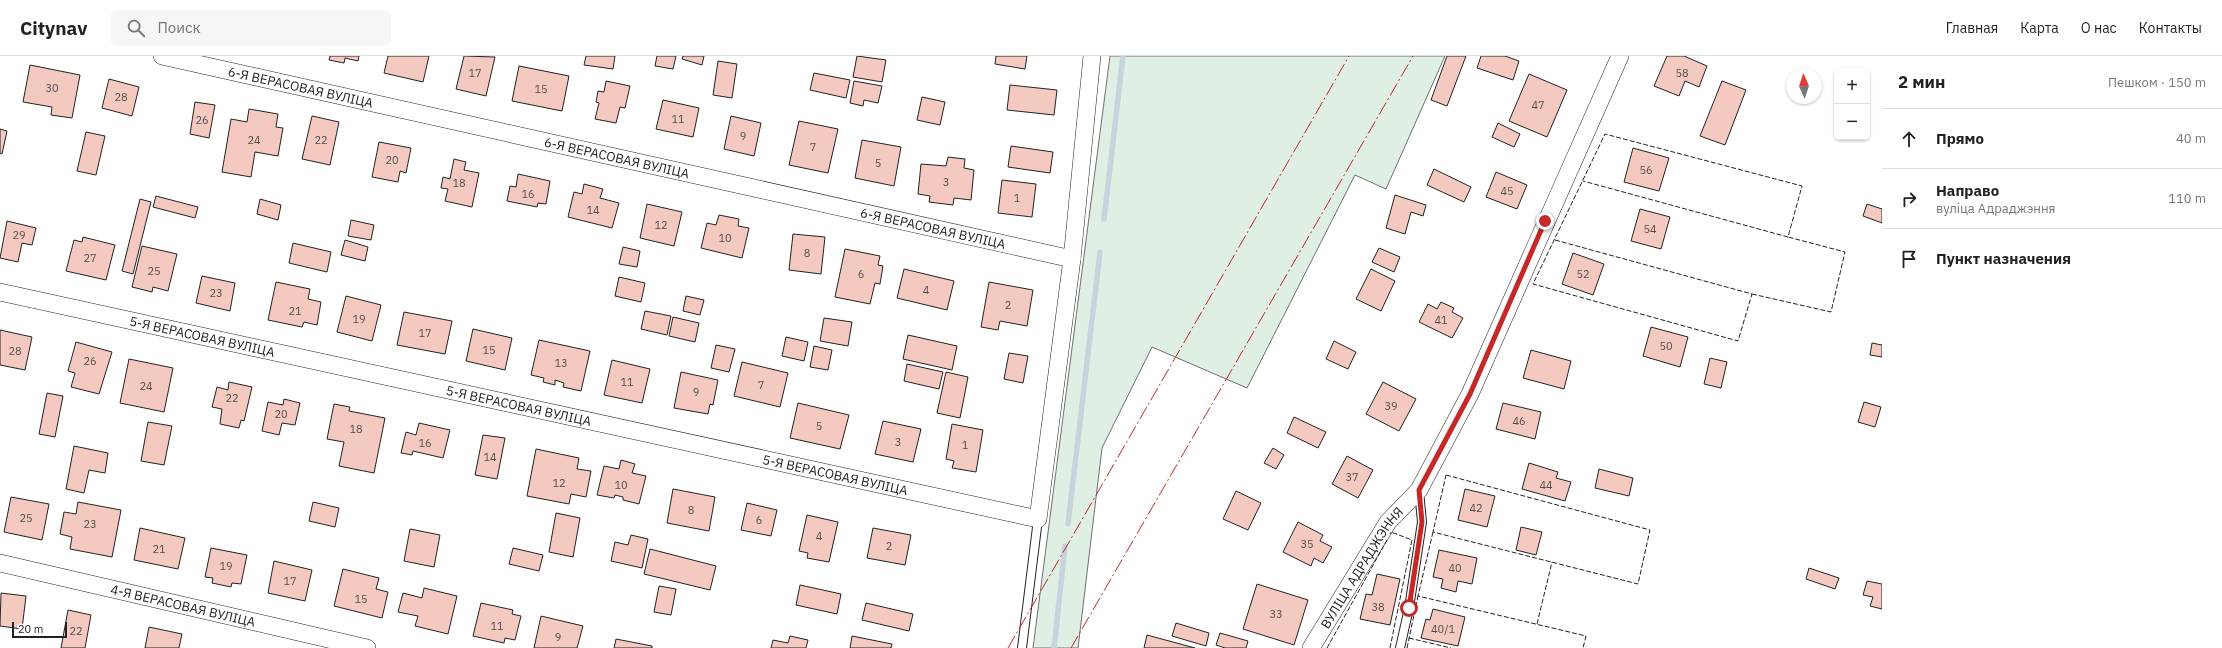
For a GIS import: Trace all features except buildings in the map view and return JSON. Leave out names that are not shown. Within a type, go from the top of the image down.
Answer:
[{"type":"street","name":"6-Я ВЕРАСОВАЯ ВУЛІЦА","points":[[162,56],[1072,259]]},
{"type":"street","points":[[1038,519],[1072,259],[1092,56]]},
{"type":"street","name":"ВУЛІЦА АДРАДЖЭННЯ","points":[[1311,648],[1388,522],[1419,490],[1470,394],[1620,56]]},
{"type":"street","name":"5-Я ВЕРАСОВАЯ ВУЛІЦА","points":[[0,292],[1038,519]]},
{"type":"street","name":"4-Я ВЕРАСОВАЯ ВУЛІЦА","points":[[0,564],[367,648]]},
{"type":"lane","points":[[1400,648],[1409,608],[1422,522],[1419,490]]},
{"type":"lane","points":[[1022,648],[1038,519]]},
{"type":"green space","points":[[1110,56],[1445,56],[1386,189],[1355,175],[1247,388],[1152,347],[1102,448],[1078,648],[1033,648]]},
{"type":"waterway","points":[[1104,219],[1123,56]]},
{"type":"waterway","points":[[1068,524],[1100,252]]},
{"type":"waterway","points":[[1054,648],[1065,546]]},
{"type":"fence","points":[[1555,240],[1752,294],[1738,341],[1533,284],[1605,134],[1802,186],[1788,237],[1583,181]]},
{"type":"fence","points":[[1752,294],[1831,312],[1845,252],[1788,237]]},
{"type":"fence","points":[[1446,475],[1650,530],[1638,584],[1433,532],[1446,475]]},
{"type":"fence","points":[[1390,534],[1391,532],[1412,540],[1390,648]]},
{"type":"fence","points":[[1433,532],[1418,596],[1586,636],[1583,648]]},
{"type":"fence","points":[[1327,648],[1387,540]]},
{"type":"fence","points":[[1537,624],[1552,562]]},
{"type":"fence","points":[[1407,648],[1418,596]]},
{"type":"fence","points":[[1409,638],[1451,648]]},
{"type":"power","points":[[1008,648],[1349,56]]},
{"type":"power","points":[[1071,648],[1413,56]]},
{"type":"route","points":[[1409,608],[1422,522],[1419,490],[1470,394],[1545,221]]}]
